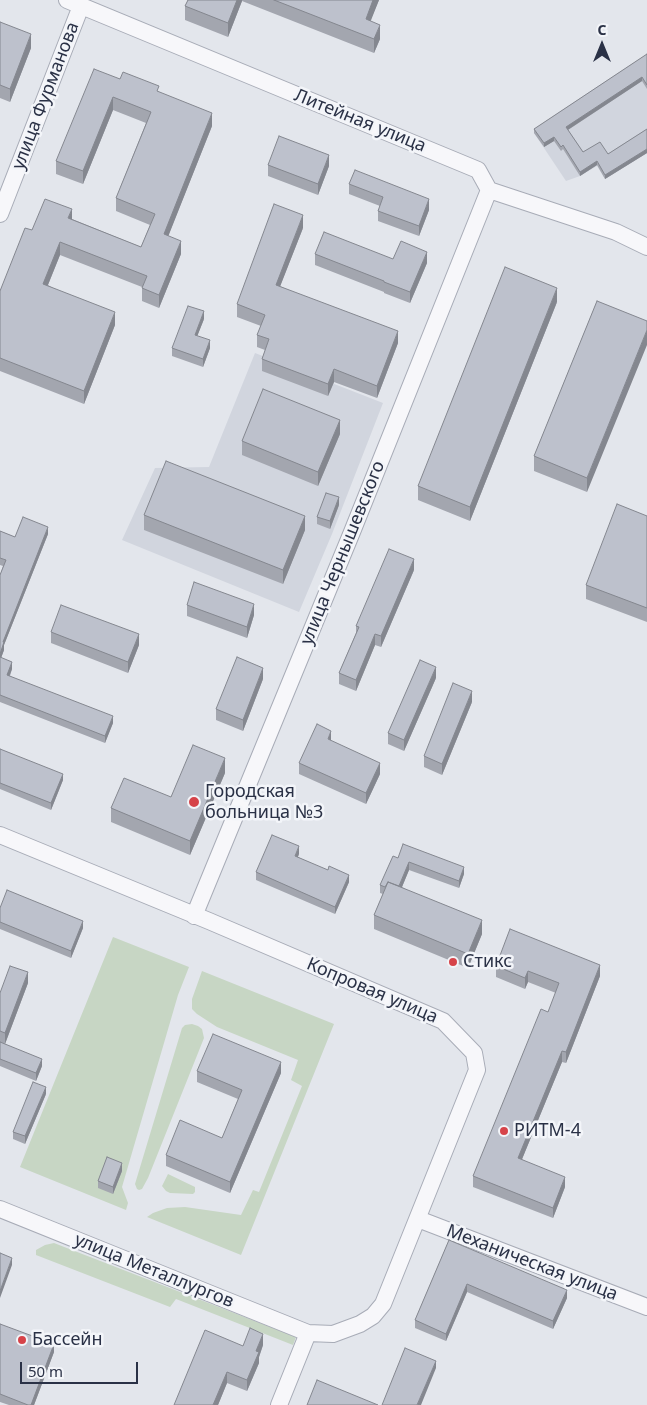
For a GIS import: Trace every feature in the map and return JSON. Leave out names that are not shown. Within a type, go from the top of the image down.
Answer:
[{"type":"street","name":"Литейная улица","points":[[74,3],[478,170],[489,190]]},
{"type":"street","name":"улица Фурманова","points":[[0,214],[74,3]]},
{"type":"street","points":[[489,190],[616,232],[647,247]]},
{"type":"street","name":"улица Чернышевского","points":[[194,916],[348,541],[489,190]]},
{"type":"street","name":"Копровая улица","points":[[0,836],[443,1021],[474,1053],[477,1070],[383,1304],[373,1316],[360,1324],[333,1334],[308,1333]]},
{"type":"street","name":"улица Металлургов","points":[[0,1209],[308,1333]]},
{"type":"street","name":"Механическая улица","points":[[418,1220],[647,1307]]},
{"type":"street","points":[[279,1405],[308,1333]]},
{"type":"shaded area","points":[[647,58],[647,153],[605,179],[597,166],[580,176],[566,181],[534,133]]},
{"type":"shaded area","points":[[255,353],[383,403],[332,534],[299,612],[122,540],[155,468],[209,467]]},
{"type":"green space","points":[[113,937],[189,967],[178,995],[122,1187],[128,1203],[126,1210],[20,1167]]},
{"type":"green space","points":[[202,971],[334,1024],[241,1255],[147,1217],[167,1208],[185,1207],[241,1215],[253,1190],[259,1192],[302,1086],[291,1080],[298,1060],[217,1027],[192,1009],[192,999]]},
{"type":"green space","points":[[192,1024],[202,1029],[204,1038],[148,1178],[142,1189],[139,1190],[135,1184],[182,1028],[185,1025]]},
{"type":"green space","points":[[168,1174],[195,1187],[195,1192],[193,1194],[170,1193],[166,1191],[162,1186]]},
{"type":"green space","points":[[54,1243],[296,1337],[293,1345],[176,1299],[170,1307],[36,1255],[36,1250]]},
{"type":"building","points":[[188,0],[237,0],[228,23],[185,6]]},
{"type":"building","points":[[274,0],[373,0],[366,19],[380,25],[374,39]]},
{"type":"building","points":[[0,22],[31,34],[10,89],[0,85]]},
{"type":"building","points":[[647,54],[647,85],[642,77],[566,127],[583,152],[600,142],[608,154],[647,129],[647,149],[605,175],[597,161],[580,172],[563,145],[561,147],[554,137],[544,143],[534,129]]},
{"type":"building","points":[[94,69],[120,79],[123,72],[159,86],[157,91],[212,113],[164,234],[181,241],[159,295],[142,288],[147,276],[60,242],[43,284],[115,312],[84,391],[0,358],[0,291],[25,228],[32,230],[45,199],[72,209],[68,218],[141,247],[155,214],[116,198],[151,112],[113,97],[83,171],[56,161]]},
{"type":"building","points":[[279,136],[329,155],[318,184],[268,165]]},
{"type":"building","points":[[355,170],[429,199],[419,226],[378,211],[383,197],[349,184]]},
{"type":"building","points":[[274,204],[303,215],[276,285],[398,331],[377,386],[334,369],[328,384],[262,359],[269,339],[257,335],[265,315],[237,304]]},
{"type":"building","points":[[324,232],[393,259],[401,241],[427,252],[410,292],[315,254]]},
{"type":"building","points":[[505,267],[557,288],[470,507],[418,486]]},
{"type":"building","points":[[597,301],[647,321],[647,330],[587,478],[534,456]]},
{"type":"building","points":[[188,306],[204,311],[195,335],[210,340],[203,359],[172,348]]},
{"type":"building","points":[[263,389],[340,420],[318,472],[242,441]]},
{"type":"building","points":[[166,461],[305,516],[283,570],[144,515]]},
{"type":"building","points":[[326,493],[339,497],[330,521],[317,517]]},
{"type":"building","points":[[617,504],[647,516],[647,608],[586,585]]},
{"type":"building","points":[[23,517],[48,527],[0,654],[0,575],[6,560],[0,558],[0,531],[15,537]]},
{"type":"building","points":[[389,549],[414,559],[381,636],[375,634],[356,680],[339,673],[359,627],[356,626]]},
{"type":"building","points":[[194,582],[254,604],[247,627],[187,605]]},
{"type":"building","points":[[61,605],[139,634],[128,662],[51,632]]},
{"type":"building","points":[[0,657],[12,662],[7,675],[113,716],[105,736],[0,695]]},
{"type":"building","points":[[237,657],[263,668],[243,720],[216,709]]},
{"type":"building","points":[[420,660],[436,667],[404,740],[388,733]]},
{"type":"building","points":[[453,683],[472,691],[442,764],[424,756]]},
{"type":"building","points":[[317,724],[331,731],[328,739],[380,763],[366,793],[299,763]]},
{"type":"building","name":"Городская больница №3","points":[[193,745],[225,758],[190,841],[111,808],[124,778],[171,797]]},
{"type":"building","points":[[0,749],[63,774],[51,803],[0,783]]},
{"type":"building","points":[[272,835],[299,846],[295,856],[328,870],[329,866],[349,875],[335,907],[256,872]]},
{"type":"building","points":[[403,844],[464,867],[459,881],[409,862],[399,886],[388,882],[385,887],[380,885],[393,856],[398,858]]},
{"type":"building","points":[[388,882],[482,920],[468,954],[374,915]]},
{"type":"building","points":[[7,890],[83,921],[71,951],[0,922],[0,908]]},
{"type":"building","points":[[510,929],[600,965],[566,1052],[562,1051],[518,1158],[565,1177],[553,1208],[473,1176],[541,1009],[548,1012],[559,983],[528,971],[525,978],[496,966]]},
{"type":"building","points":[[10,966],[28,972],[5,1033],[0,1031],[0,993]]},
{"type":"building","points":[[213,1034],[281,1062],[230,1182],[166,1155],[180,1120],[222,1138],[242,1090],[197,1071]]},
{"type":"building","points":[[0,1042],[42,1059],[36,1073],[0,1059]]},
{"type":"building","points":[[33,1082],[46,1087],[25,1136],[13,1132]]},
{"type":"building","points":[[107,1157],[122,1163],[113,1187],[98,1181]]},
{"type":"building","points":[[449,1240],[567,1290],[553,1321],[467,1284],[446,1334],[415,1320]]},
{"type":"building","points":[[0,1253],[12,1258],[0,1291]]},
{"type":"building","points":[[0,1324],[54,1344],[31,1405],[0,1394]]},
{"type":"building","points":[[250,1328],[263,1334],[256,1351],[259,1352],[247,1380],[227,1372],[213,1405],[174,1405],[205,1330],[243,1346]]},
{"type":"building","points":[[405,1348],[436,1361],[417,1405],[382,1405]]},
{"type":"building","points":[[317,1380],[378,1405],[307,1405]]},
{"type":"place","name":"Городская больница №3","points":[[194,802]]},
{"type":"place","name":"Стикс","points":[[453,962]]},
{"type":"place","name":"РИТМ-4","points":[[504,1131]]},
{"type":"place","name":"Бассейн","points":[[22,1340]]}]
